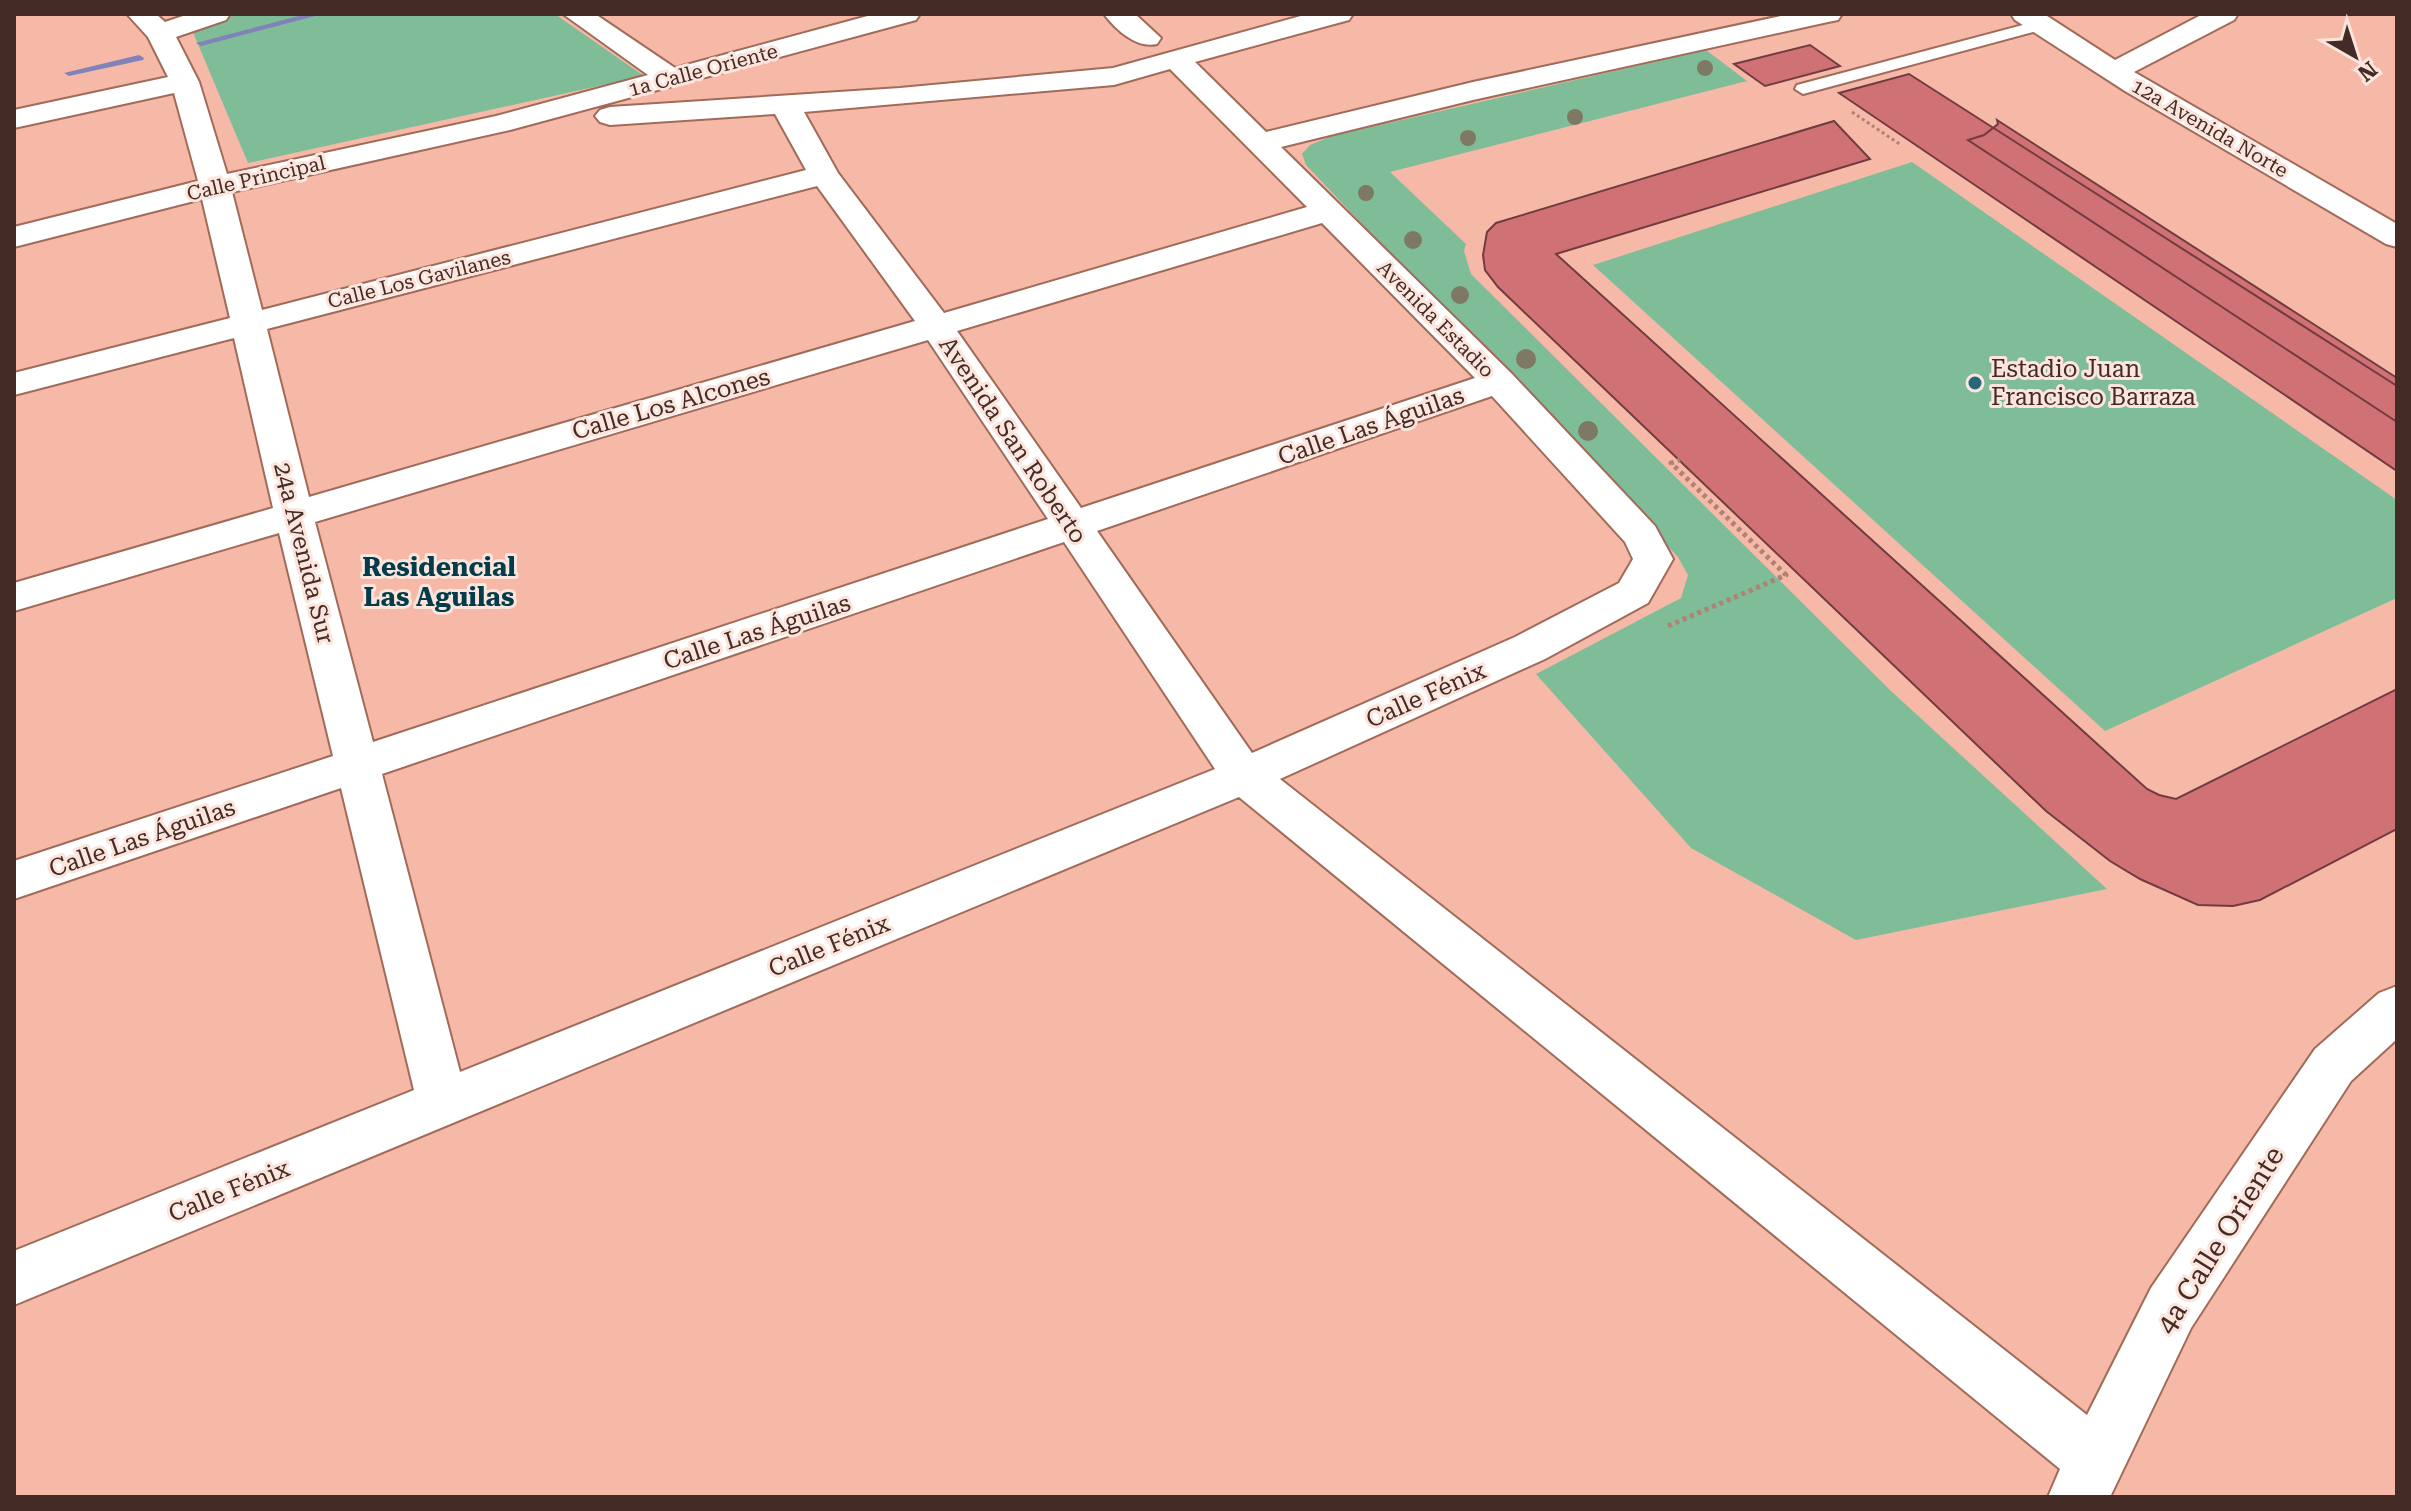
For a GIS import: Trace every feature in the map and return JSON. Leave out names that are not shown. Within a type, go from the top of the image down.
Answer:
[{"type":"street","points":[[150,23],[216,14]]},
{"type":"street","points":[[577,14],[672,79]]},
{"type":"street","name":"1a Calle Oriente","points":[[500,124],[906,14]]},
{"type":"street","points":[[1118,14],[1147,38]]},
{"type":"street","points":[[500,124],[900,97],[1114,76],[1178,61],[1339,14]]},
{"type":"street","points":[[1260,143],[1473,91],[1828,14]]},
{"type":"street","points":[[2115,71],[2218,15]]},
{"type":"street","name":"12a Avenida Norte","points":[[2034,20],[2397,237]]},
{"type":"street","name":"24a Avenida Sur","points":[[150,23],[185,82],[215,186],[294,515],[443,1104]]},
{"type":"street","name":"Avenida Estadio","points":[[1178,61],[1499,382],[1641,535],[1653,559],[1649,611]]},
{"type":"street","points":[[14,119],[185,82]]},
{"type":"street","name":"Avenida San Roberto","points":[[784,103],[824,175],[936,326],[1244,776],[2088,1479]]},
{"type":"street","name":"Calle Principal","points":[[14,237],[215,186],[500,124]]},
{"type":"street","name":"Calle Los Gavilanes","points":[[14,384],[824,175]]},
{"type":"street","name":"Calle Los Alcones","points":[[14,597],[1328,211]]},
{"type":"street","name":"Calle Las Águilas","points":[[14,880],[1499,382]]},
{"type":"street","name":"Calle Fénix","points":[[14,1278],[1244,776],[1530,648],[1649,611]]},
{"type":"street","name":"4a Calle Oriente","points":[[2088,1479],[2171,1308],[2333,1065],[2397,1008]]},
{"type":"lane","points":[[1808,88],[2034,20]]},
{"type":"path","points":[[1808,88],[1901,145]]},
{"type":"path","points":[[1649,611],[1786,575],[1671,463],[1680,460]]},
{"type":"green space","points":[[238,14],[555,14],[644,76],[248,163],[192,30]]},
{"type":"green space","points":[[1706,50],[1747,81],[1390,172],[1466,244],[1464,251],[1471,274],[1891,691],[2107,889],[1856,940],[1691,848],[1536,674],[1681,598],[1688,575],[1678,557],[1306,165],[1302,154],[1310,145],[1332,136]]},
{"type":"green space","name":"Estadio Juan Francisco Barraza","points":[[1912,162],[2397,500],[2397,598],[2105,731],[1593,265]]},
{"type":"building","points":[[1810,45],[1840,66],[1765,86],[1734,64]]},
{"type":"building","points":[[1909,74],[2397,386],[2397,471],[1839,93]]},
{"type":"building","points":[[1997,120],[2397,378],[2397,422],[1968,140],[1984,135],[1998,124]]},
{"type":"building","points":[[1834,121],[1870,159],[1556,254],[2147,789],[2176,799],[2397,689],[2397,829],[2260,900],[2233,906],[2198,905],[2140,879],[2110,861],[2046,811],[1498,287],[1485,270],[1483,255],[1487,232],[1496,223]]},
{"type":"waterway","points":[[201,43],[318,14]]},
{"type":"waterway","points":[[69,73],[139,58]]},
{"type":"place","name":"Estadio Juan Francisco Barraza","points":[[1975,383]]},
{"type":"district","name":"Residencial Las Aguilas","points":[[439,582]]}]
